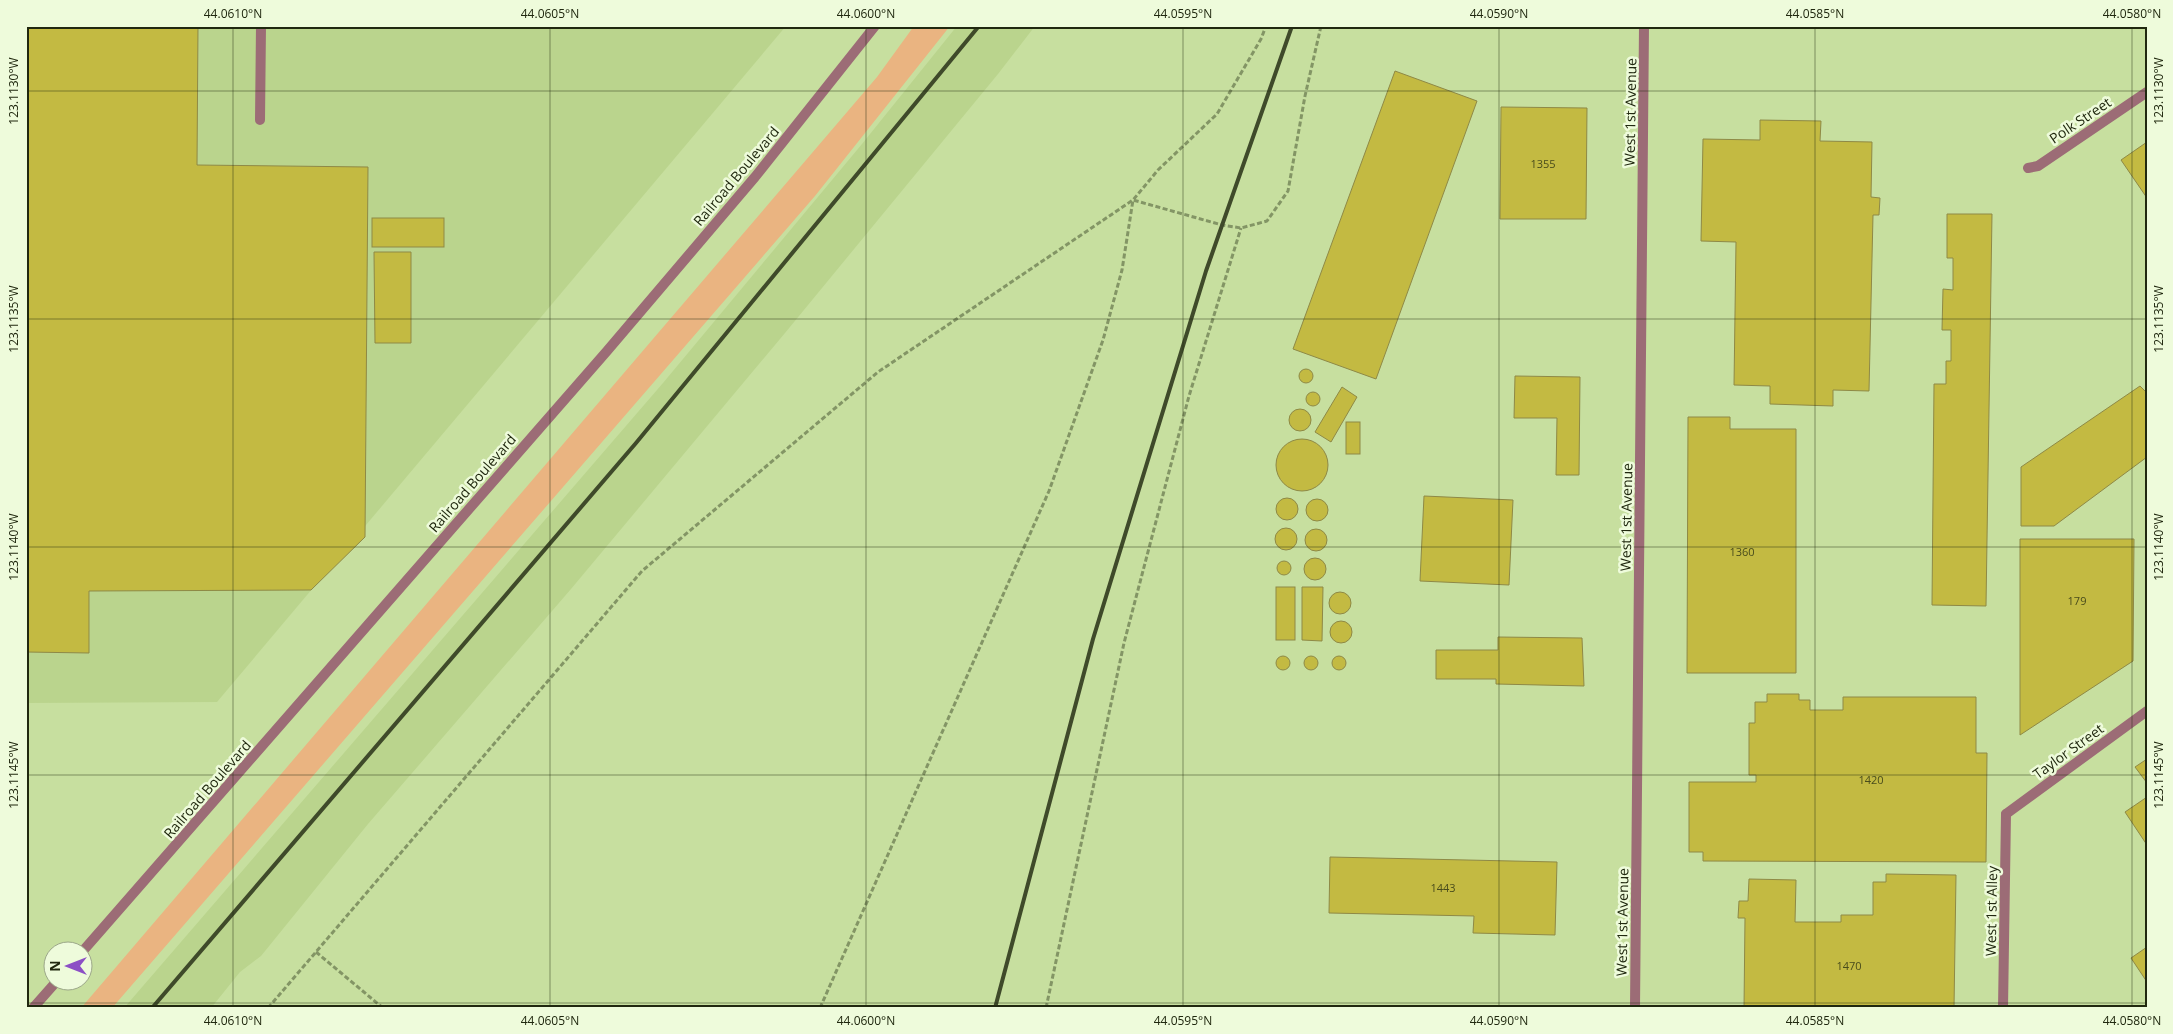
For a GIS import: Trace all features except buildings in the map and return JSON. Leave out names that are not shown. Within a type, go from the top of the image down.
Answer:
[{"type":"street","points":[[260,120],[261,26]]},
{"type":"street","name":"Railroad Boulevard","points":[[91,942],[607,351],[755,177],[875,26]]},
{"type":"street","name":"West 1st Avenue","points":[[1635,1008],[1644,26]]},
{"type":"street","name":"Polk Street","points":[[2028,168],[2038,166],[2147,92]]},
{"type":"street","name":"Taylor Street","points":[[2006,814],[2147,711]]},
{"type":"street","name":"West 1st Alley","points":[[2004,1008],[2006,814]]},
{"type":"street","points":[[33,1008],[47,992]]},
{"type":"path","points":[[268,1008],[642,571],[878,372],[1133,200],[1158,170],[1217,114],[1261,39],[1266,26]]},
{"type":"path","points":[[1133,200],[1222,226],[1241,228],[1267,221],[1288,191],[1305,96],[1321,26]]},
{"type":"path","points":[[820,1008],[1049,491],[1104,340],[1122,270],[1133,200]]},
{"type":"path","points":[[1046,1008],[1127,634],[1189,396],[1241,228]]},
{"type":"path","points":[[316,952],[383,1008]]},
{"type":"shaded area","points":[[26,26],[786,26],[217,702],[26,703]]},
{"type":"shaded area","points":[[914,26],[950,26],[815,196],[112,1008],[81,1008],[877,77]]},
{"type":"shaded area","points":[[957,26],[1035,26],[998,74],[785,333],[571,589],[368,824],[261,956],[240,972],[211,1008],[124,1008],[663,383],[862,144]]},
{"type":"railway","points":[[152,1008],[636,443],[979,26]]},
{"type":"railway","points":[[995,1008],[1093,639],[1206,271],[1292,26]]}]
